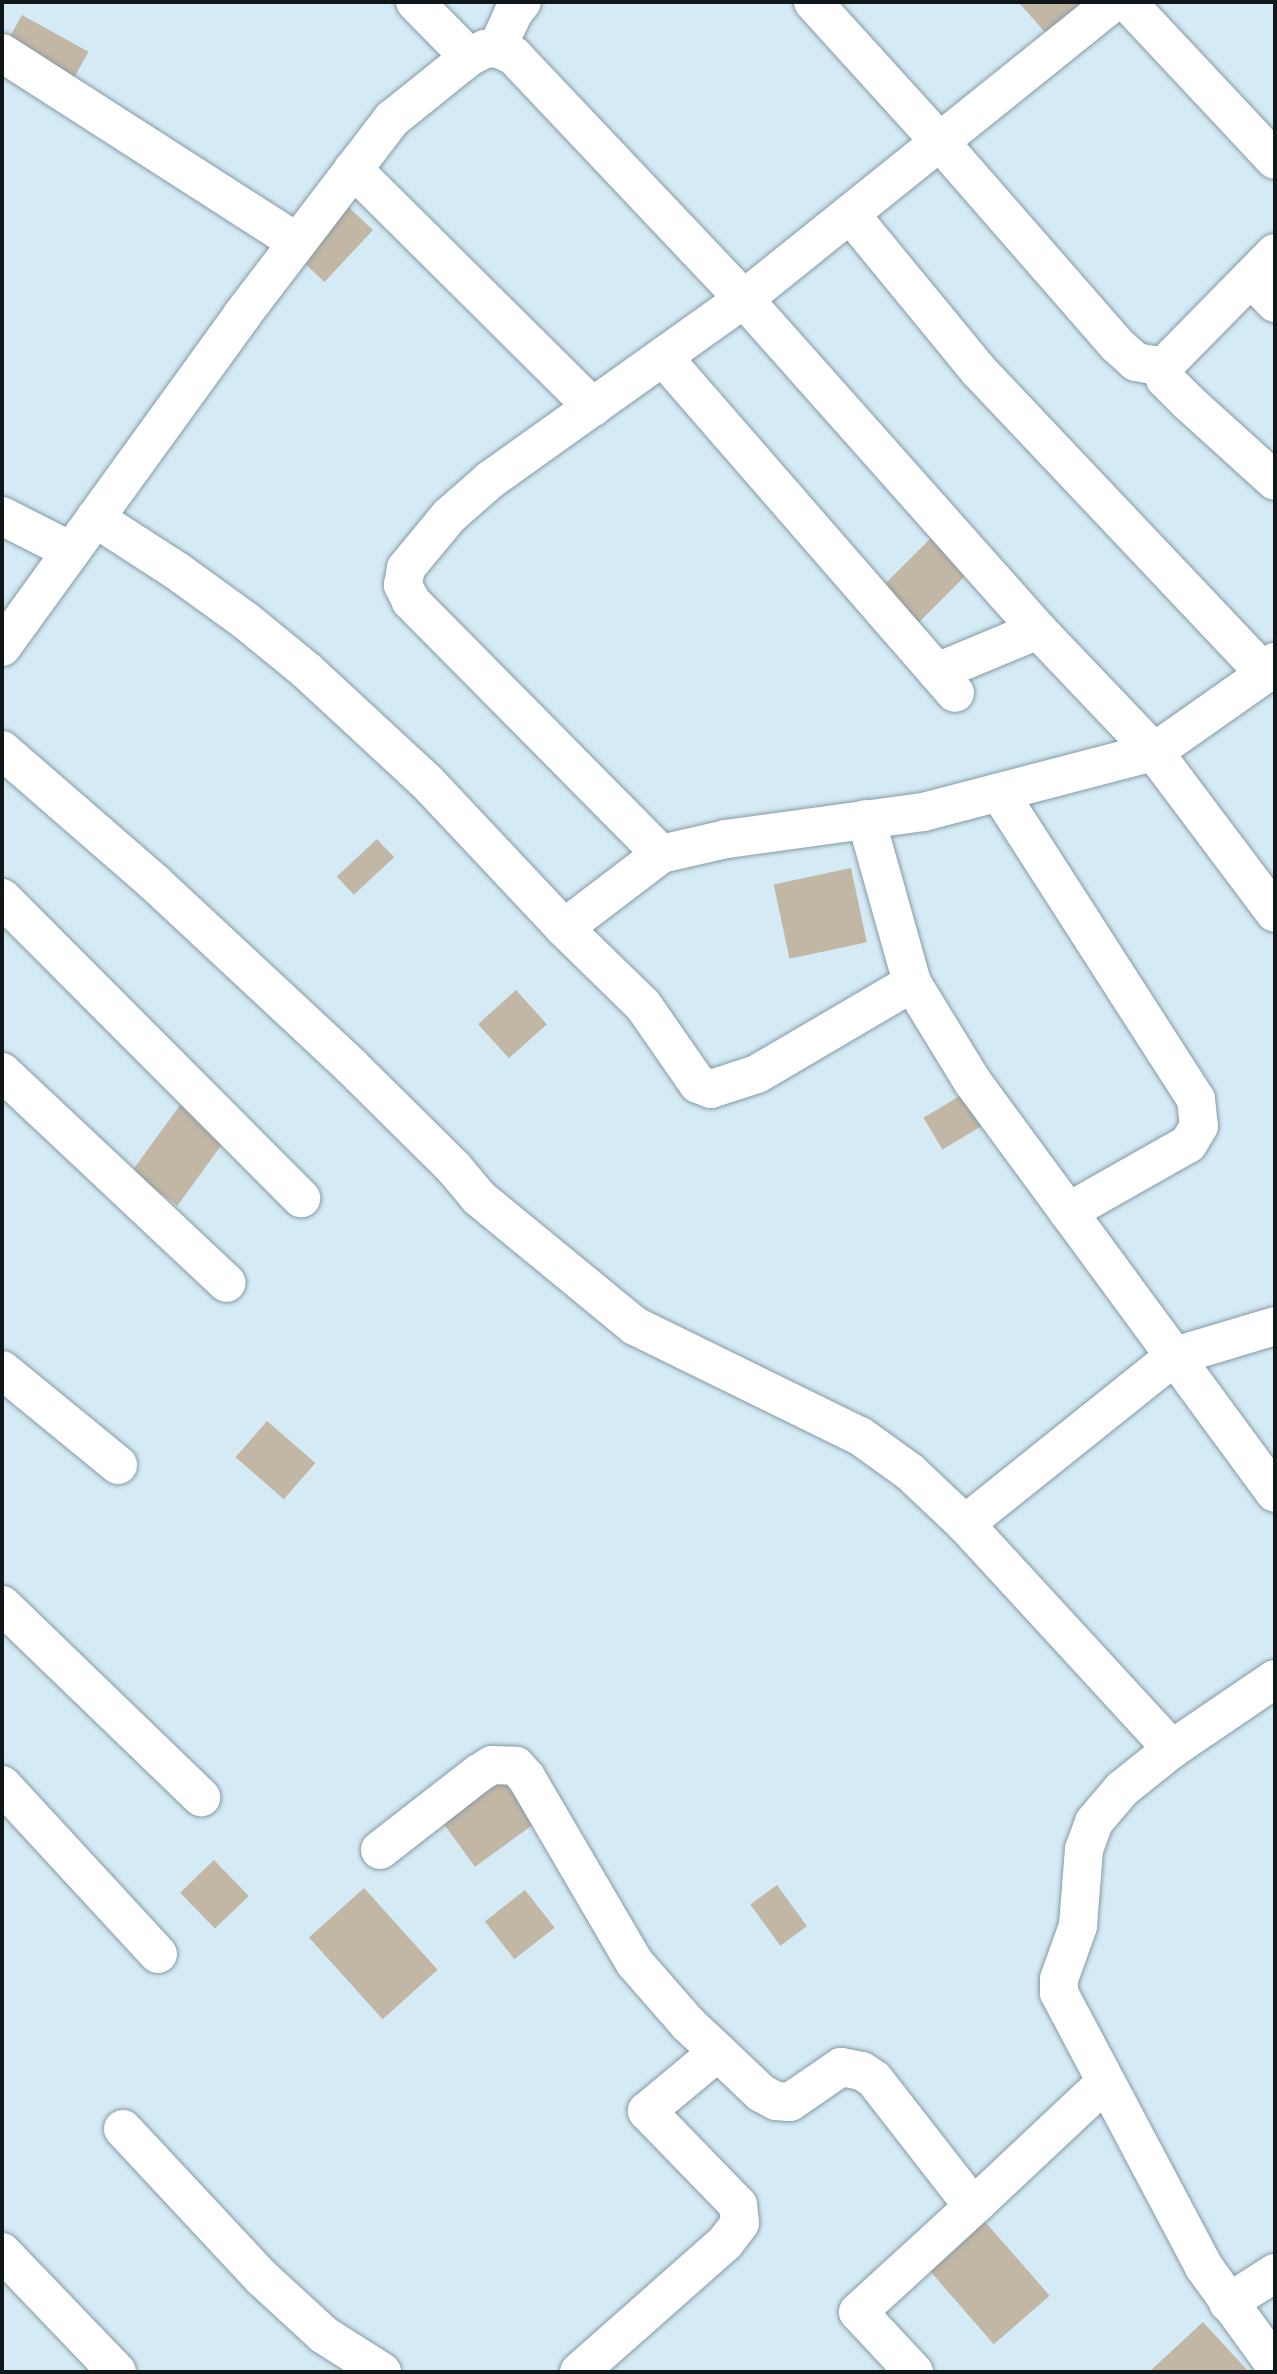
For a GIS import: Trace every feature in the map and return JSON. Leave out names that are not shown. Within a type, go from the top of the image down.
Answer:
[{"type":"street","points":[[415,2],[483,53],[514,57],[744,299],[1038,630],[1154,752],[1275,913]]},
{"type":"street","points":[[2,647],[296,242],[392,119],[483,53],[522,2]]},
{"type":"street","points":[[813,2],[940,142],[1117,345],[1136,362],[1163,367]]},
{"type":"street","points":[[661,854],[411,601],[403,585],[406,568],[449,516],[490,480],[744,299],[1114,2]]},
{"type":"street","points":[[1127,2],[1275,160]]},
{"type":"street","points":[[2,53],[296,242]]},
{"type":"street","points":[[353,169],[593,407]]},
{"type":"street","points":[[565,928],[661,854],[726,839],[923,812],[1154,752],[1270,668],[978,370],[850,214]]},
{"type":"street","points":[[1163,367],[1267,278]]},
{"type":"street","points":[[663,357],[946,682],[1038,630]]},
{"type":"street","points":[[1163,367],[1165,379],[1275,481]]},
{"type":"street","points":[[2,516],[71,551]]},
{"type":"street","points":[[95,518],[210,593],[307,671],[427,782],[565,928],[643,1005],[668,1037],[698,1084],[710,1089],[757,1074],[912,983]]},
{"type":"street","points":[[2,750],[155,883],[351,1066],[454,1168],[479,1198],[635,1325],[860,1436],[910,1472],[965,1524],[1172,1749]]},
{"type":"street","points":[[1000,794],[1196,1099],[1199,1126],[1188,1144],[1068,1212]]},
{"type":"street","points":[[866,819],[912,983],[972,1081],[1275,1493]]},
{"type":"street","points":[[2,898],[301,1199]]},
{"type":"street","points":[[2,1072],[227,1283]]},
{"type":"street","points":[[965,1524],[1175,1356],[1275,1326]]},
{"type":"street","points":[[2,1370],[118,1465]]},
{"type":"street","points":[[2,1605],[201,1797]]},
{"type":"street","points":[[1275,1679],[1172,1749],[1122,1789],[1094,1822],[1084,1849],[1078,1926],[1059,1979],[1059,1993],[1204,2267],[1275,2365]]},
{"type":"street","points":[[380,1850],[492,1765],[516,1766],[526,1777],[635,1962],[688,2024],[761,2093],[776,2101],[790,2102],[841,2067],[862,2071],[874,2079],[965,2196],[978,2203]]},
{"type":"street","points":[[2,1785],[158,1954]]},
{"type":"street","points":[[579,2372],[725,2244],[740,2223],[737,2205],[647,2111],[718,2052]]},
{"type":"street","points":[[914,2372],[858,2312],[1105,2083]]},
{"type":"street","points":[[123,2129],[261,2277],[324,2335],[382,2372]]},
{"type":"street","points":[[2,2252],[117,2372]]},
{"type":"street","points":[[1228,2303],[1275,2273]]},
{"type":"building","points":[[1087,2],[1052,40],[1020,4]]},
{"type":"building","points":[[22,15],[88,52],[70,85],[4,48]]},
{"type":"building","points":[[343,202],[373,230],[325,282],[295,254]]},
{"type":"building","points":[[935,534],[971,570],[919,622],[883,586]]},
{"type":"building","points":[[377,839],[394,857],[354,895],[337,877]]},
{"type":"building","points":[[851,868],[867,942],[790,959],[774,884]]},
{"type":"building","points":[[516,990],[547,1024],[509,1058],[478,1024]]},
{"type":"building","points":[[968,1091],[987,1123],[942,1149],[923,1118]]},
{"type":"building","points":[[183,1101],[229,1135],[177,1206],[131,1172]]},
{"type":"building","points":[[267,1421],[315,1463],[284,1499],[236,1457]]},
{"type":"building","points":[[499,1774],[535,1823],[475,1867],[439,1817]]},
{"type":"building","points":[[214,1860],[249,1896],[215,1929],[180,1893]]},
{"type":"building","points":[[777,1885],[807,1926],[780,1946],[750,1904]]},
{"type":"building","points":[[364,1888],[438,1970],[383,2019],[309,1938]]},
{"type":"building","points":[[525,1890],[555,1928],[514,1959],[485,1921]]},
{"type":"building","points":[[982,2218],[1050,2296],[994,2344],[926,2267]]},
{"type":"building","points":[[1203,2322],[1249,2372],[1149,2372]]}]
